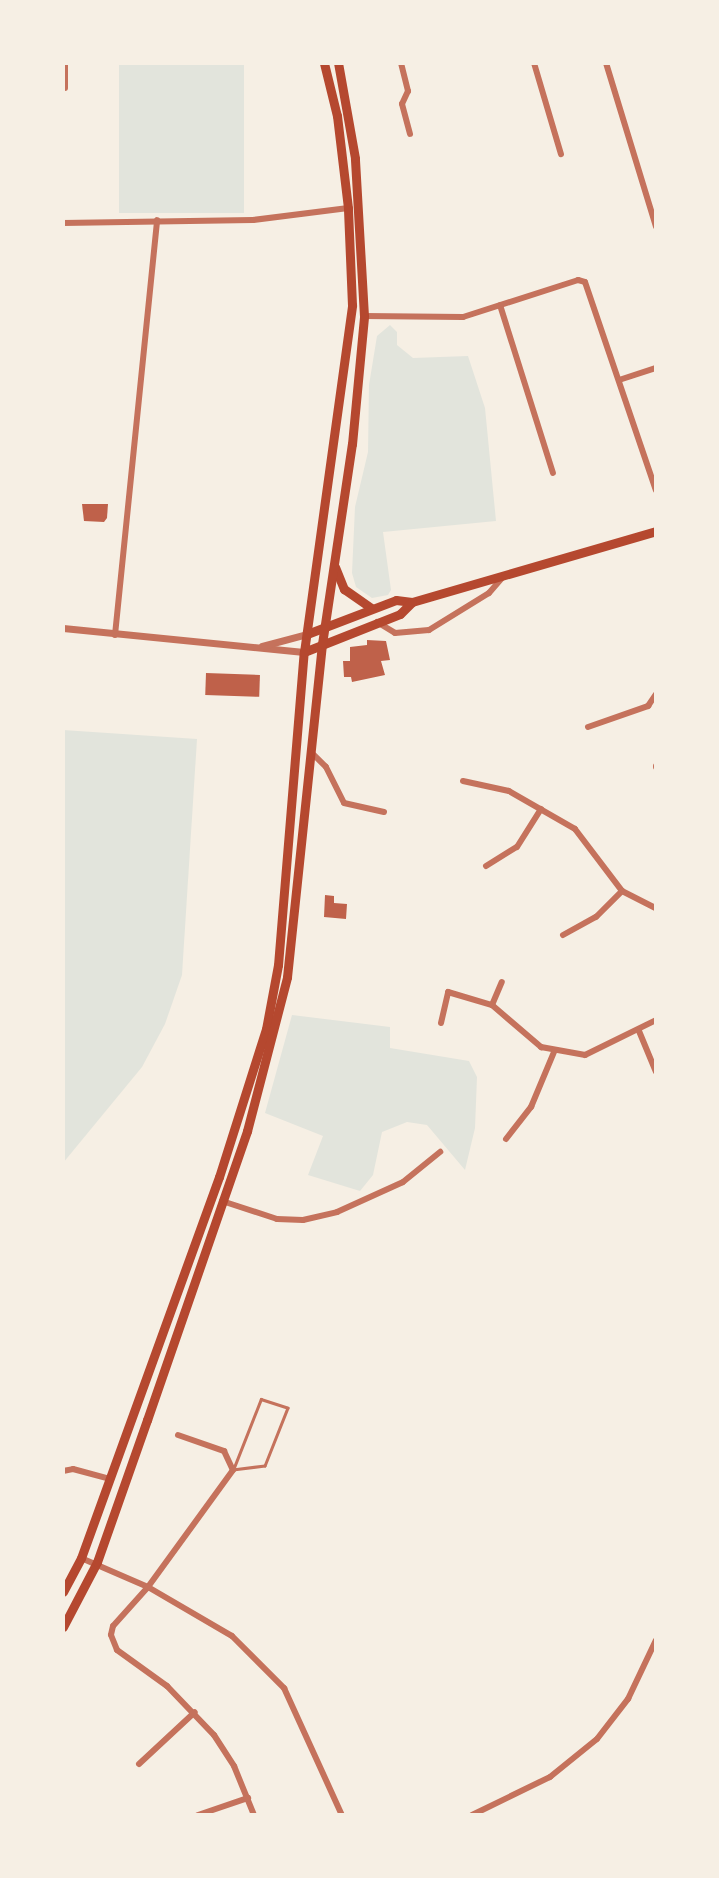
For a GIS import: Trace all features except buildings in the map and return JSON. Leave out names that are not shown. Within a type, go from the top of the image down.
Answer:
[{"type":"main road","points":[[63,1591],[81,1558],[219,1177],[266,1029],[279,954],[304,652],[350,338],[353,259],[337,116],[324,63]]},
{"type":"main road","points":[[63,1627],[97,1562],[222,1200],[268,1064],[287,977],[313,754],[324,626],[352,444],[364,316],[360,205],[338,63]]},
{"type":"main road","points":[[307,634],[396,600],[412,602],[656,531]]},
{"type":"main road","points":[[333,559],[344,589],[371,608]]},
{"type":"main road","points":[[304,652],[400,614],[412,602]]},
{"type":"street","points":[[65,63],[65,88]]},
{"type":"street","points":[[401,63],[408,91],[402,104],[410,134]]},
{"type":"street","points":[[534,63],[561,154]]},
{"type":"street","points":[[606,63],[656,227]]},
{"type":"street","points":[[63,223],[253,220],[348,208]]},
{"type":"street","points":[[115,635],[158,220]]},
{"type":"street","points":[[364,316],[463,317],[578,280],[589,286],[656,490]]},
{"type":"street","points":[[500,305],[553,473]]},
{"type":"street","points":[[619,380],[656,368]]},
{"type":"street","points":[[377,622],[396,633],[429,630],[489,593],[505,575]]},
{"type":"street","points":[[63,628],[304,652]]},
{"type":"street","points":[[255,647],[307,634]]},
{"type":"street","points":[[588,727],[648,706],[656,694]]},
{"type":"street","points":[[313,754],[326,766],[344,803],[384,812]]},
{"type":"street","points":[[463,781],[509,792],[575,829],[622,891],[656,908]]},
{"type":"street","points":[[486,866],[517,846],[541,808]]},
{"type":"street","points":[[563,935],[596,917],[622,891]]},
{"type":"street","points":[[492,1004],[502,982]]},
{"type":"street","points":[[441,1023],[448,992],[492,1004],[554,1052],[585,1055],[639,1031],[656,1020]]},
{"type":"street","points":[[639,1031],[656,1072]]},
{"type":"street","points":[[506,1139],[531,1107],[554,1052]]},
{"type":"street","points":[[222,1200],[277,1219],[303,1220],[337,1212],[402,1182],[440,1152]]},
{"type":"street","points":[[178,1435],[224,1451],[233,1470],[148,1587],[113,1626],[112,1641],[117,1650],[195,1712],[233,1766],[254,1815]]},
{"type":"street","points":[[63,1471],[73,1469],[110,1479]]},
{"type":"street","points":[[81,1558],[97,1562],[148,1587],[232,1636],[284,1688],[342,1815]]},
{"type":"street","points":[[472,1815],[544,1781],[597,1739],[628,1699],[656,1640]]},
{"type":"street","points":[[139,1764],[195,1712]]},
{"type":"street","points":[[198,1815],[248,1798]]},
{"type":"lane","points":[[261,1399],[288,1408],[265,1466],[233,1470],[261,1399]]},
{"type":"shaded area","points":[[119,63],[244,63],[244,213],[119,213]]},
{"type":"shaded area","points":[[390,325],[397,332],[397,345],[413,358],[468,356],[485,408],[496,521],[383,532],[391,590],[388,595],[372,598],[356,587],[352,573],[355,507],[368,452],[369,385],[377,336]]},
{"type":"shaded area","points":[[63,730],[197,739],[182,975],[165,1024],[142,1067],[63,1163]]},
{"type":"shaded area","points":[[292,1015],[390,1027],[390,1048],[469,1061],[477,1077],[475,1128],[465,1170],[427,1125],[407,1122],[382,1132],[373,1175],[360,1191],[308,1175],[323,1136],[265,1113]]}]
